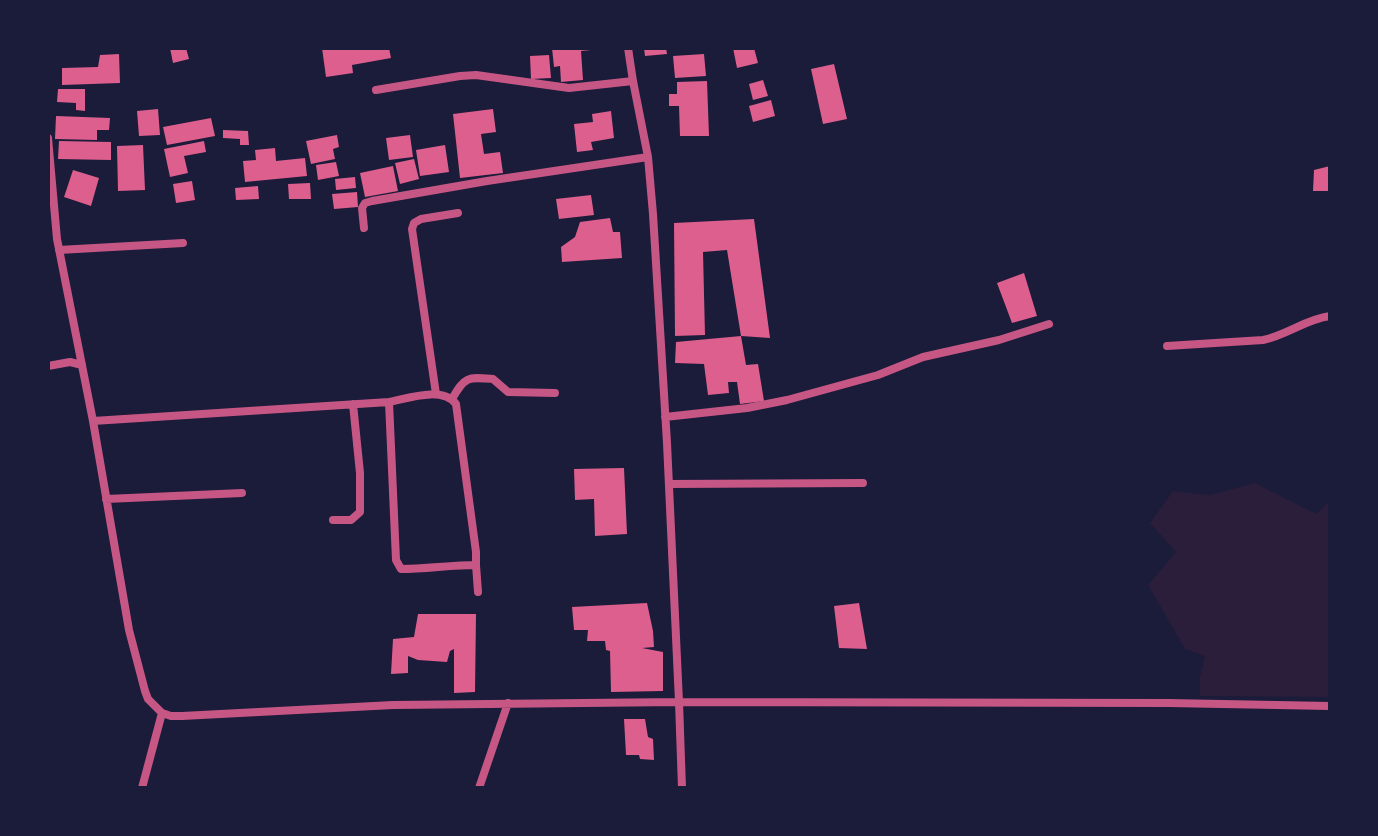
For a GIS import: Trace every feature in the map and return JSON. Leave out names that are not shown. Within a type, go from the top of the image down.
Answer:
[{"type":"street","points":[[628,48],[648,157],[669,484],[682,788]]},
{"type":"street","points":[[376,90],[476,75],[569,88],[633,81]]},
{"type":"street","points":[[48,138],[59,250],[93,421],[129,630],[148,699],[162,713],[182,716],[393,705],[508,703],[1168,703],[1330,706]]},
{"type":"street","points":[[364,228],[362,208],[372,201],[648,157]]},
{"type":"street","points":[[436,394],[412,229],[414,223],[421,219],[458,213]]},
{"type":"street","points":[[59,250],[183,243]]},
{"type":"street","points":[[1167,346],[1263,340],[1305,322],[1330,316]]},
{"type":"street","points":[[665,417],[747,408],[787,400],[878,375],[923,357],[999,340],[1049,324]]},
{"type":"street","points":[[48,366],[70,362],[82,365]]},
{"type":"street","points":[[452,399],[460,384],[467,379],[493,379],[508,392],[555,393]]},
{"type":"street","points":[[93,421],[389,402],[436,394],[448,396],[456,404],[476,552],[478,592]]},
{"type":"street","points":[[389,402],[398,565],[401,569],[476,565]]},
{"type":"street","points":[[333,520],[351,520],[360,512],[360,473],[353,404]]},
{"type":"street","points":[[669,484],[863,483]]},
{"type":"street","points":[[106,499],[242,493]]},
{"type":"street","points":[[479,788],[508,703]]},
{"type":"street","points":[[142,788],[162,713]]},
{"type":"shaded area","points":[[1255,483],[1316,514],[1330,500],[1330,697],[1200,696],[1205,656],[1185,649],[1148,585],[1176,552],[1150,523],[1173,491],[1210,495]]},
{"type":"building","points":[[170,48],[186,48],[189,59],[173,63]]},
{"type":"building","points":[[322,48],[389,48],[391,58],[352,65],[353,73],[326,77]]},
{"type":"building","points":[[552,48],[591,48],[581,51],[583,80],[561,82],[560,66],[554,67]]},
{"type":"building","points":[[644,48],[666,48],[667,54],[645,56]]},
{"type":"building","points":[[733,48],[754,48],[758,63],[737,68]]},
{"type":"building","points":[[119,54],[120,83],[62,85],[62,68],[98,67],[100,55]]},
{"type":"building","points":[[704,54],[706,76],[675,78],[673,56]]},
{"type":"building","points":[[549,55],[551,78],[531,79],[530,56]]},
{"type":"building","points":[[834,64],[847,119],[823,124],[811,69]]},
{"type":"building","points":[[763,80],[768,96],[753,100],[749,84]]},
{"type":"building","points":[[707,81],[709,136],[680,136],[679,106],[669,106],[669,94],[677,94],[677,82]]},
{"type":"building","points":[[58,89],[85,89],[85,111],[76,110],[76,103],[57,102]]},
{"type":"building","points":[[771,100],[775,116],[753,122],[749,106]]},
{"type":"building","points":[[158,109],[160,135],[139,136],[137,111]]},
{"type":"building","points":[[493,109],[496,132],[481,134],[484,154],[500,152],[503,173],[460,178],[453,114]]},
{"type":"building","points":[[611,111],[614,138],[591,142],[593,150],[577,152],[574,124],[593,122],[592,114]]},
{"type":"building","points":[[56,116],[110,118],[109,130],[97,130],[97,140],[55,139]]},
{"type":"building","points":[[211,118],[215,136],[167,145],[163,127]]},
{"type":"building","points":[[223,130],[248,131],[249,145],[240,145],[240,139],[223,138]]},
{"type":"building","points":[[337,135],[339,147],[333,149],[335,159],[311,164],[306,141]]},
{"type":"building","points":[[410,135],[413,157],[389,160],[386,138]]},
{"type":"building","points":[[59,141],[111,142],[111,160],[58,159]]},
{"type":"building","points":[[204,141],[206,152],[184,156],[188,173],[170,177],[164,149]]},
{"type":"building","points":[[143,145],[145,190],[118,191],[117,146]]},
{"type":"building","points":[[445,145],[449,172],[420,176],[416,150]]},
{"type":"building","points":[[275,148],[276,161],[305,158],[307,176],[245,182],[243,161],[256,160],[255,150]]},
{"type":"building","points":[[414,159],[419,179],[400,184],[395,163]]},
{"type":"building","points":[[336,162],[339,176],[318,180],[316,165]]},
{"type":"building","points":[[393,166],[398,191],[365,197],[360,173]]},
{"type":"building","points":[[1330,166],[1330,191],[1313,191],[1314,170]]},
{"type":"building","points":[[73,170],[99,178],[91,206],[64,197]]},
{"type":"building","points":[[355,177],[356,188],[336,190],[335,179]]},
{"type":"building","points":[[192,181],[195,200],[176,203],[173,184]]},
{"type":"building","points":[[310,183],[311,199],[289,199],[288,184]]},
{"type":"building","points":[[258,186],[259,199],[236,200],[235,188]]},
{"type":"building","points":[[357,192],[358,207],[334,209],[332,194]]},
{"type":"building","points":[[591,195],[594,215],[559,219],[556,199]]},
{"type":"building","points":[[610,218],[613,232],[620,232],[622,258],[562,262],[561,247],[575,237],[580,222]]},
{"type":"building","points":[[754,219],[770,338],[741,336],[727,250],[703,252],[705,335],[675,336],[674,223]]},
{"type":"building","points":[[1024,273],[1037,316],[1012,323],[997,283]]},
{"type":"building","points":[[741,336],[746,365],[758,364],[764,401],[740,404],[737,382],[728,382],[729,393],[708,395],[704,364],[675,363],[676,342]]},
{"type":"building","points":[[624,468],[627,534],[595,536],[594,499],[575,500],[574,469]]},
{"type":"building","points":[[647,603],[654,647],[642,648],[663,652],[663,691],[611,692],[610,651],[606,650],[605,641],[587,641],[588,630],[574,630],[572,607]]},
{"type":"building","points":[[859,603],[867,649],[839,648],[834,606]]},
{"type":"building","points":[[418,614],[476,614],[475,692],[454,693],[454,649],[450,651],[447,662],[418,660],[408,656],[408,673],[391,674],[393,639],[414,637]]},
{"type":"building","points":[[624,719],[645,719],[648,737],[653,739],[654,760],[626,755]]}]
